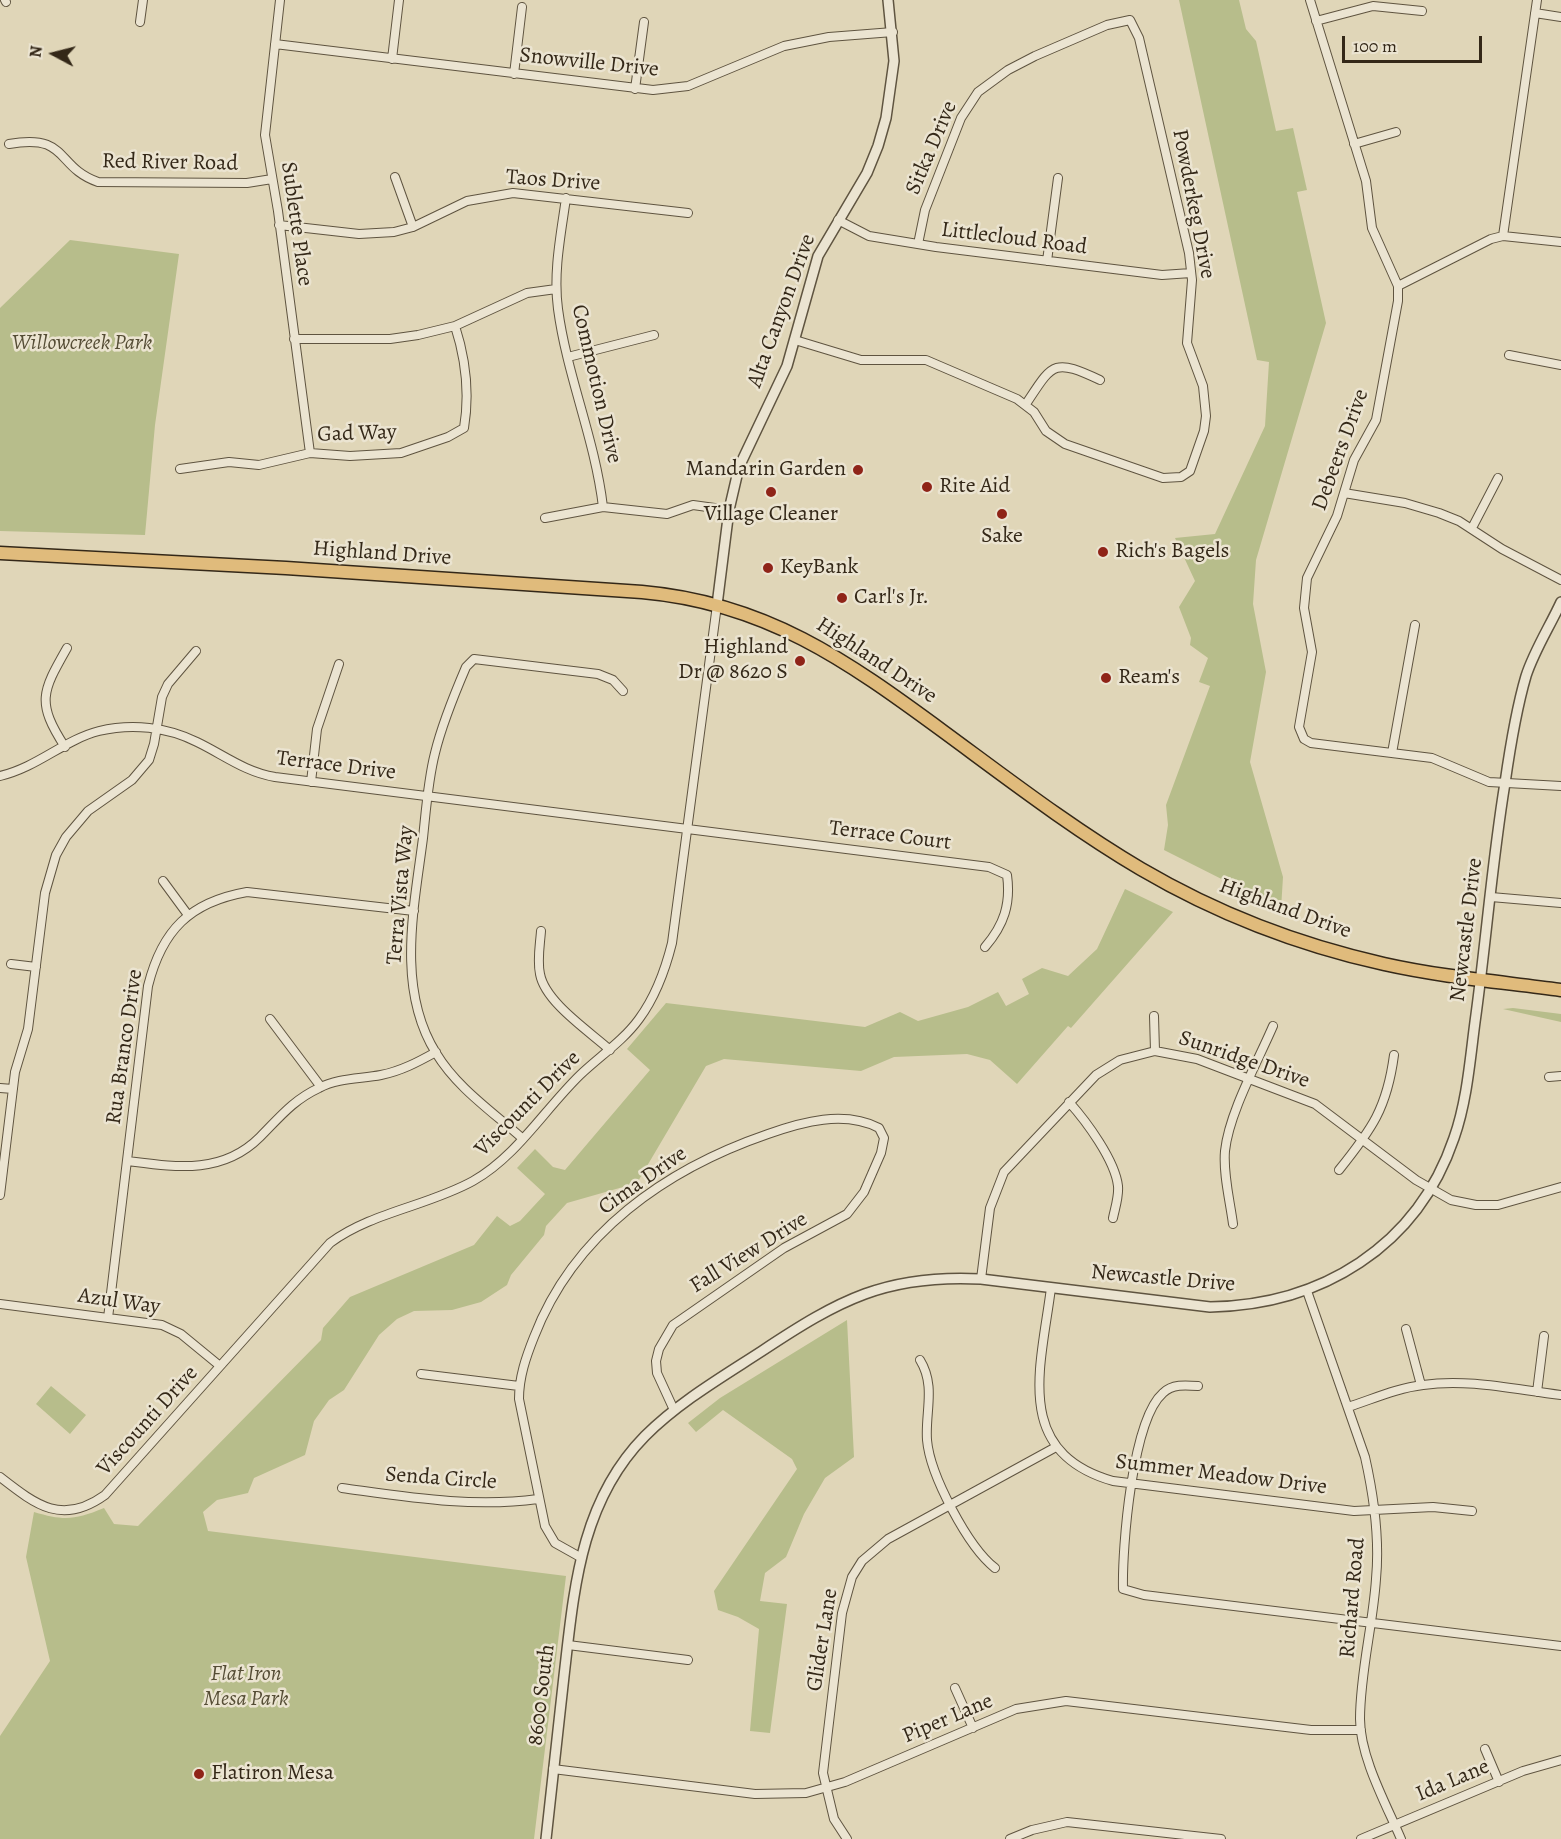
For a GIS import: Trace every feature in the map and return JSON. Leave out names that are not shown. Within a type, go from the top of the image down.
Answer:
[{"type":"main road","name":"Highland Drive","points":[[0,553],[264,567],[642,592],[717,605],[778,626],[844,660],[1112,851],[1184,892],[1254,924],[1339,953],[1412,970],[1561,990]]},
{"type":"street","points":[[140,22],[143,0]]},
{"type":"street","name":"Sublette Place","points":[[280,0],[265,117],[266,151],[279,225],[310,453]]},
{"type":"street","points":[[392,59],[399,0]]},
{"type":"street","name":"Alta Canyon Drive","points":[[717,605],[729,510],[745,451],[776,391],[795,340],[818,256],[867,173],[878,146],[891,90],[893,32],[888,0]]},
{"type":"street","name":"Debeers Drive","points":[[1310,0],[1366,181],[1372,228],[1398,286],[1398,301],[1376,420],[1354,460],[1329,533],[1312,562],[1304,593],[1305,621],[1312,652],[1299,720],[1304,740],[1311,743],[1392,753]]},
{"type":"street","points":[[1503,236],[1537,0]]},
{"type":"street","points":[[1316,21],[1372,6],[1422,11]]},
{"type":"street","points":[[514,74],[522,7]]},
{"type":"street","points":[[1536,13],[1561,16]]},
{"type":"street","name":"Sitka Drive","points":[[918,244],[925,210],[961,118],[978,92],[1008,70],[1035,56],[1107,25],[1130,20]]},
{"type":"street","name":"Powderkeg Drive","points":[[1026,404],[1046,431],[1065,444],[1164,477],[1182,477],[1190,471],[1204,431],[1206,417],[1203,386],[1187,344],[1192,293],[1191,273],[1139,38],[1130,20]]},
{"type":"street","points":[[635,89],[644,22]]},
{"type":"street","name":"Snowville Drive","points":[[275,44],[635,89],[688,86],[801,41],[893,32]]},
{"type":"street","points":[[1354,144],[1396,132]]},
{"type":"street","name":"Red River Road","points":[[9,144],[27,141],[49,144],[81,173],[98,182],[247,183],[272,179]]},
{"type":"street","points":[[395,177],[413,227]]},
{"type":"street","points":[[1047,261],[1058,178]]},
{"type":"street","name":"Taos Drive","points":[[279,225],[359,234],[394,232],[413,227],[467,201],[488,195],[513,193],[688,213]]},
{"type":"street","name":"Commotion Drive","points":[[566,198],[556,289],[568,357],[595,458],[603,507]]},
{"type":"street","name":"Littlecloud Road","points":[[838,220],[868,236],[918,244],[1162,275],[1191,273]]},
{"type":"street","points":[[1398,286],[1491,239],[1503,236],[1561,242]]},
{"type":"street","points":[[294,339],[390,339],[455,326],[527,292],[556,289]]},
{"type":"street","name":"Gad Way","points":[[180,469],[229,462],[259,465],[310,453],[350,456],[401,453],[448,437],[464,428],[467,409],[466,366],[455,326]]},
{"type":"street","points":[[568,357],[654,335]]},
{"type":"street","points":[[795,340],[861,360],[926,360],[1026,404],[1043,378],[1057,367],[1074,368],[1100,380]]},
{"type":"street","points":[[1509,354],[1561,365]]},
{"type":"street","points":[[1472,528],[1498,478]]},
{"type":"street","points":[[1344,493],[1421,507],[1472,528],[1502,549],[1561,580]]},
{"type":"street","points":[[545,518],[603,507],[667,514],[693,505],[729,510]]},
{"type":"street","name":"Newcastle Drive","points":[[580,1557],[596,1512],[618,1471],[644,1437],[674,1410],[820,1312],[851,1297],[894,1284],[921,1279],[981,1279],[1210,1307],[1274,1301],[1307,1291],[1337,1277],[1375,1251],[1408,1219],[1430,1190],[1455,1138],[1469,1066],[1505,783],[1527,676],[1561,602]]},
{"type":"street","name":"Viscounti Drive","points":[[0,1478],[42,1507],[68,1511],[94,1504],[105,1495],[330,1243],[354,1228],[474,1180],[503,1159],[580,1075],[610,1050],[639,1020],[651,1002],[667,963],[717,605]]},
{"type":"street","points":[[1415,625],[1392,753],[1432,758],[1476,778],[1505,783],[1561,786]]},
{"type":"street","points":[[65,747],[46,715],[45,705],[48,683],[68,648]]},
{"type":"street","points":[[0,1195],[13,1089],[28,1029],[45,893],[56,855],[66,837],[88,811],[141,771],[149,760],[165,691],[196,651]]},
{"type":"street","name":"Terra Vista Way","points":[[523,1139],[462,1086],[436,1052],[425,1031],[414,987],[411,937],[428,796],[439,739],[466,667],[474,659],[598,674],[613,680],[623,691]]},
{"type":"street","points":[[311,782],[317,729],[339,664]]},
{"type":"street","name":"Terrace Drive","points":[[0,776],[28,768],[80,738],[114,728],[156,728],[194,740],[248,770],[311,782],[687,828]]},
{"type":"street","name":"Terrace Court","points":[[687,828],[999,870],[1007,874],[1006,913],[997,933],[985,947]]},
{"type":"street","points":[[164,881],[188,915]]},
{"type":"street","name":"Rua Branco Drive","points":[[108,1318],[153,966],[161,946],[188,915],[226,896],[247,892],[414,911]]},
{"type":"street","points":[[1491,897],[1561,903]]},
{"type":"street","points":[[542,931],[539,960],[544,986],[557,1004],[610,1050]]},
{"type":"street","points":[[11,964],[36,967]]},
{"type":"street","points":[[1154,1016],[1155,1050]]},
{"type":"street","points":[[270,1019],[321,1087]]},
{"type":"street","points":[[1233,1224],[1225,1153],[1229,1135],[1250,1078],[1273,1026]]},
{"type":"street","name":"Sunridge Drive","points":[[981,1279],[990,1208],[1004,1172],[1069,1102],[1104,1069],[1128,1057],[1155,1050],[1197,1059],[1315,1104],[1430,1190],[1452,1200],[1488,1206],[1510,1203],[1561,1187]]},
{"type":"street","points":[[127,1161],[188,1168],[208,1166],[227,1159],[259,1138],[286,1109],[321,1087],[399,1070],[436,1052]]},
{"type":"street","points":[[1339,1170],[1364,1139],[1387,1095],[1394,1055]]},
{"type":"street","points":[[1549,1077],[1561,1076]]},
{"type":"street","points":[[0,1088],[13,1089]]},
{"type":"street","points":[[1069,1102],[1080,1114],[1115,1173],[1118,1197],[1113,1218]]},
{"type":"street","name":"Cima Drive","points":[[580,1557],[555,1543],[550,1537],[538,1499],[520,1413],[519,1386],[537,1328],[561,1280],[598,1235],[629,1208],[716,1153],[803,1122],[843,1119],[872,1125],[883,1132]]},
{"type":"street","name":"Fall View Drive","points":[[674,1410],[657,1373],[656,1361],[659,1349],[673,1325],[784,1248],[847,1214],[856,1203],[872,1173],[884,1144],[883,1132]]},
{"type":"street","name":"Summer Meadow Drive","points":[[1051,1288],[1038,1398],[1047,1434],[1056,1447],[1079,1467],[1095,1476],[1133,1484],[1354,1511],[1433,1507],[1472,1511]]},
{"type":"street","name":"Richard Road","points":[[1307,1291],[1365,1457],[1375,1510],[1377,1568],[1361,1706],[1361,1730],[1365,1752],[1401,1839]]},
{"type":"street","name":"Azul Way","points":[[0,1304],[150,1323],[172,1329],[220,1366]]},
{"type":"street","points":[[1406,1329],[1421,1385]]},
{"type":"street","points":[[1538,1392],[1544,1336]]},
{"type":"street","points":[[920,1360],[927,1371],[931,1387],[927,1419],[931,1464],[977,1550],[995,1568]]},
{"type":"street","points":[[421,1374],[519,1386]]},
{"type":"street","points":[[1348,1407],[1421,1385],[1448,1383],[1561,1395]]},
{"type":"street","points":[[1197,1386],[1181,1384],[1165,1390],[1156,1400],[1142,1435],[1133,1484],[1123,1566],[1123,1589],[1144,1595],[1561,1646]]},
{"type":"street","name":"Glider Lane","points":[[847,1839],[834,1819],[826,1789],[824,1757],[837,1647],[844,1604],[852,1577],[862,1561],[888,1539],[1056,1447]]},
{"type":"street","name":"Senda Circle","points":[[342,1488],[463,1503],[482,1504],[538,1499]]},
{"type":"street","name":"8600 South","points":[[546,1839],[580,1557]]},
{"type":"street","points":[[568,1645],[688,1660]]},
{"type":"street","points":[[955,1688],[973,1728]]},
{"type":"street","name":"Piper Lane","points":[[553,1769],[780,1796],[826,1789],[1033,1704],[1066,1701],[1311,1730],[1361,1730]]},
{"type":"street","points":[[1485,1749],[1499,1782]]},
{"type":"street","name":"Ida Lane","points":[[1361,1839],[1538,1765],[1561,1760]]},
{"type":"street","points":[[1010,1839],[1040,1827],[1067,1822],[1221,1839]]},
{"type":"green space","points":[[1179,0],[1239,0],[1246,29],[1256,41],[1276,131],[1293,128],[1307,190],[1297,192],[1326,323],[1256,560],[1253,604],[1266,672],[1250,762],[1283,877],[1281,909],[1164,850],[1168,825],[1166,805],[1210,686],[1199,682],[1208,658],[1190,645],[1191,638],[1179,607],[1195,581],[1175,538],[1215,534],[1265,426],[1269,362],[1257,360]]},
{"type":"green space","name":"Willowcreek Park","points":[[70,240],[179,254],[155,425],[145,535],[0,531],[0,308]]},
{"type":"green space","name":"Flat Iron Mesa Park","points":[[1125,889],[1173,912],[1071,1028],[1068,1026],[1017,1084],[990,1060],[967,1054],[894,1057],[861,1071],[724,1059],[706,1066],[637,1183],[567,1203],[546,1226],[544,1235],[511,1275],[507,1285],[481,1302],[452,1310],[414,1311],[397,1319],[379,1335],[344,1390],[329,1400],[314,1421],[305,1455],[254,1478],[248,1493],[217,1500],[203,1512],[208,1531],[566,1576],[534,1839],[0,1839],[0,1736],[50,1661],[26,1557],[34,1512],[69,1518],[104,1508],[114,1524],[138,1526],[321,1340],[323,1328],[350,1297],[474,1245],[497,1216],[510,1226],[520,1221],[545,1194],[517,1168],[535,1149],[553,1167],[565,1170],[650,1070],[627,1049],[666,1003],[865,1027],[900,1012],[918,1021],[968,1007],[998,992],[1006,1006],[1029,994],[1022,979],[1042,968],[1068,976],[1097,949]]},
{"type":"green space","points":[[1513,1008],[1561,1014],[1561,1022],[1503,1009]]},
{"type":"green space","points":[[847,1320],[854,1457],[825,1478],[804,1514],[786,1557],[765,1573],[760,1601],[787,1604],[770,1733],[750,1731],[759,1629],[738,1617],[718,1610],[714,1591],[797,1469],[792,1459],[723,1410],[696,1432],[688,1423],[720,1398]]},
{"type":"green space","points":[[51,1386],[86,1415],[70,1434],[36,1404]]},
{"type":"place","name":"Mandarin Garden","points":[[858,470]]},
{"type":"place","name":"Rite Aid","points":[[927,487]]},
{"type":"place","name":"Village Cleaner","points":[[771,492]]},
{"type":"place","name":"Sake","points":[[1002,514]]},
{"type":"place","name":"Rich's Bagels","points":[[1103,552]]},
{"type":"place","name":"KeyBank","points":[[768,568]]},
{"type":"place","name":"Carl's Jr.","points":[[842,598]]},
{"type":"place","name":"Highland Dr @ 8620 S","points":[[800,661]]},
{"type":"place","name":"Ream's","points":[[1106,678]]},
{"type":"place","name":"Flatiron Mesa","points":[[199,1774]]}]
